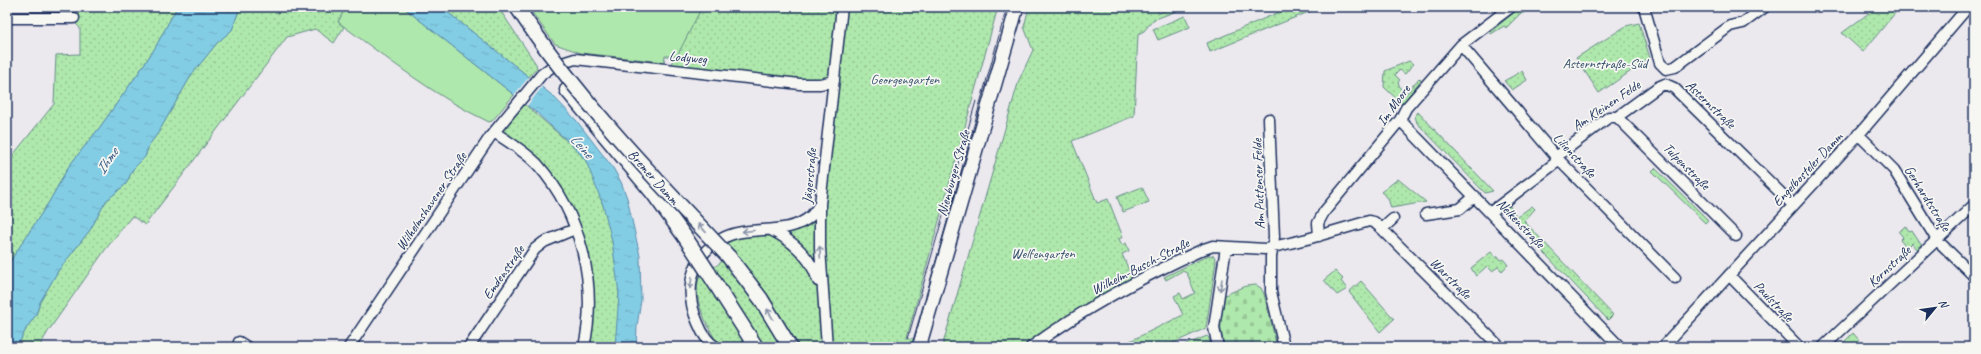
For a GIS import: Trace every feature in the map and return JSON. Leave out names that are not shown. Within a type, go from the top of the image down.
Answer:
[{"type":"main road","name":"Bremer Damm","points":[[506,7],[544,62],[653,193],[685,236],[756,347]]},
{"type":"main road","name":"Bremer Damm","points":[[517,7],[551,56],[623,142],[729,257],[761,299],[790,347]]},
{"type":"street","points":[[510,7],[553,66]]},
{"type":"street","name":"Jägerstraße","points":[[827,347],[822,294],[820,204],[842,7]]},
{"type":"street","name":"Nienburger Straße","points":[[920,347],[1017,7]]},
{"type":"street","name":"Im Moore","points":[[1319,236],[1318,223],[1324,212],[1400,120],[1406,108],[1461,45],[1511,7]]},
{"type":"street","points":[[1644,7],[1660,63],[1666,69],[1675,67],[1730,26],[1743,23],[1764,7]]},
{"type":"street","points":[[1969,7],[1974,10]]},
{"type":"street","name":"Engelbosteler Damm","points":[[1663,347],[1858,134],[1969,7]]},
{"type":"street","points":[[7,18],[19,15],[74,18]]},
{"type":"street","name":"Lilienstraße","points":[[1461,45],[1557,158],[1675,278]]},
{"type":"street","name":"Lodyweg","points":[[542,74],[553,66],[576,59],[800,84],[834,82]]},
{"type":"street","name":"Asternstraße","points":[[1666,69],[1665,84],[1674,88],[1793,205]]},
{"type":"street","name":"Wilhelmshavener Straße","points":[[349,347],[494,132],[513,111],[542,74]]},
{"type":"street","name":"Am Kleinen Felde","points":[[1491,212],[1554,164],[1557,158],[1608,117],[1617,117],[1658,87],[1665,84]]},
{"type":"street","name":"Tulpenstraße","points":[[1617,117],[1736,236]]},
{"type":"street","name":"Am Puttenser Felde","points":[[1269,119],[1273,247],[1271,257],[1271,292],[1284,347]]},
{"type":"street","name":"Nelkenstraße","points":[[1400,120],[1491,212],[1620,347]]},
{"type":"street","points":[[494,132],[537,164],[560,197],[575,228],[586,265],[588,290],[588,321],[584,347]]},
{"type":"street","name":"Gerhardtstraße","points":[[1858,134],[1894,170],[1937,240],[1974,276]]},
{"type":"street","points":[[1426,214],[1460,209],[1475,196]]},
{"type":"street","points":[[714,346],[703,335],[690,301],[689,290],[694,268],[708,248],[721,239],[743,231],[771,230],[797,224],[811,216],[820,204]]},
{"type":"street","name":"Kornstraße","points":[[1823,347],[1974,205]]},
{"type":"street","points":[[1273,247],[1319,236],[1368,221],[1374,222],[1382,229],[1393,219]]},
{"type":"street","name":"Emdenstraße","points":[[469,347],[535,249],[549,239],[575,228]]},
{"type":"street","name":"Warstraße","points":[[1382,229],[1500,347]]},
{"type":"street","points":[[771,230],[786,238],[801,250],[812,264],[822,294]]},
{"type":"street","name":"Wilhelm-Busch-Straße","points":[[1031,347],[1092,306],[1134,282],[1204,249],[1213,246],[1266,249],[1273,247]]},
{"type":"street","points":[[1218,347],[1214,328],[1226,247]]},
{"type":"street","name":"Paulstraße","points":[[1729,275],[1799,347]]},
{"type":"green space","points":[[65,7],[177,7],[155,48],[100,127],[69,166],[49,202],[7,266],[7,151],[13,155],[54,104],[56,55],[80,54],[80,28],[65,13]]},
{"type":"green space","points":[[240,7],[346,7],[338,22],[344,27],[334,43],[315,29],[287,37],[145,225],[132,216],[105,250],[49,330],[39,347],[17,347],[27,327],[36,315],[40,302],[58,271],[90,230],[106,201],[126,184],[133,169],[145,157],[149,145],[158,133],[192,74],[217,43],[232,30]]},
{"type":"green space","points":[[346,7],[403,7],[514,95],[492,121],[489,122],[469,112],[411,76],[338,22]]},
{"type":"green space","points":[[441,7],[498,7],[536,64],[537,68],[529,77]]},
{"type":"green space","points":[[528,7],[702,7],[677,56],[665,56],[664,62],[581,53],[555,44]]},
{"type":"green space","name":"Georgengarten","points":[[702,7],[998,7],[907,337],[916,340],[914,347],[796,347],[721,239],[797,224],[820,204],[833,82],[668,69]]},
{"type":"green space","name":"Welfengarten","points":[[1029,7],[1156,7],[1159,13],[1174,7],[1187,7],[1153,20],[1144,31],[1138,34],[1134,116],[1072,141],[1097,203],[1108,199],[1123,237],[1119,239],[1122,245],[1126,243],[1129,251],[1122,254],[1134,282],[1031,347],[942,347],[1019,80],[1033,50],[1024,27]]},
{"type":"green space","points":[[1291,7],[1321,7],[1210,52],[1207,43]]},
{"type":"green space","points":[[1521,7],[1531,7],[1522,14],[1521,13],[1506,28],[1504,26],[1491,34],[1490,32]]},
{"type":"green space","points":[[1877,7],[1900,7],[1863,52],[1842,33]]},
{"type":"green space","points":[[1185,16],[1190,27],[1158,40],[1153,29]]},
{"type":"green space","name":"Asternstraße-Süd","points":[[1639,23],[1650,58],[1599,93],[1576,58],[1626,26]]},
{"type":"green space","points":[[1409,61],[1413,64],[1405,74],[1400,70],[1395,75],[1400,80],[1398,82],[1401,90],[1406,94],[1419,78],[1421,80],[1402,104],[1384,87],[1385,71]]},
{"type":"green space","points":[[1522,71],[1527,80],[1512,90],[1504,81]]},
{"type":"green space","points":[[521,101],[576,149],[586,161],[592,173],[609,223],[619,285],[619,309],[615,347],[584,347],[586,265],[550,180],[494,132]]},
{"type":"green space","points":[[1418,112],[1493,191],[1485,193],[1417,123],[1415,116]]},
{"type":"green space","points":[[1655,168],[1708,220],[1705,223],[1652,171]]},
{"type":"green space","points":[[1398,179],[1426,202],[1391,208],[1388,198],[1381,192]]},
{"type":"green space","points":[[1142,187],[1149,202],[1123,212],[1117,197]]},
{"type":"green space","points":[[1509,205],[1517,217],[1532,206],[1535,209],[1524,221],[1613,315],[1608,320],[1505,212],[1504,209]]},
{"type":"green space","points":[[1905,226],[1909,232],[1912,231],[1922,246],[1917,249],[1912,243],[1907,248],[1900,240],[1903,237],[1899,232]]},
{"type":"green space","points":[[1491,252],[1496,258],[1498,256],[1501,260],[1503,259],[1508,265],[1502,271],[1498,267],[1492,271],[1487,266],[1476,276],[1471,268]]},
{"type":"green space","points":[[1209,255],[1214,256],[1216,261],[1206,328],[1165,347],[1118,347],[1183,315],[1174,296],[1180,293],[1183,299],[1195,293],[1187,273],[1182,271],[1166,280],[1164,277]]},
{"type":"green space","points":[[724,260],[744,285],[784,347],[765,347],[713,268]]},
{"type":"green space","points":[[702,271],[752,347],[719,347],[705,320],[698,300],[698,281]]},
{"type":"green space","points":[[1335,271],[1343,279],[1341,281],[1347,289],[1337,295],[1324,280]]},
{"type":"green space","points":[[1361,281],[1394,319],[1380,332],[1349,292]]},
{"type":"green space","points":[[1256,285],[1261,288],[1264,294],[1277,347],[1224,347],[1220,324],[1225,295],[1246,286]]},
{"type":"green space","points":[[1853,333],[1865,347],[1839,347]]},
{"type":"green space","points":[[1207,336],[1209,338],[1210,347],[1180,347]]},
{"type":"water","name":"Ihme","points":[[177,7],[240,7],[232,30],[217,43],[192,74],[158,133],[149,145],[145,157],[133,169],[126,184],[106,201],[90,230],[58,271],[40,302],[36,315],[27,327],[17,347],[7,347],[7,266],[49,202],[69,166],[100,127],[155,48]]},
{"type":"water","name":"Leine","points":[[403,7],[441,7],[553,96],[576,120],[613,168],[621,182],[627,198],[640,256],[641,300],[637,326],[636,347],[615,347],[619,294],[612,241],[603,205],[586,161],[576,149],[537,113]]},
{"type":"pier","points":[[529,77],[542,87],[527,106],[514,95]]},
{"type":"tram line","points":[[914,340],[1007,7]]},
{"type":"tram line","points":[[908,338],[976,101]]}]
